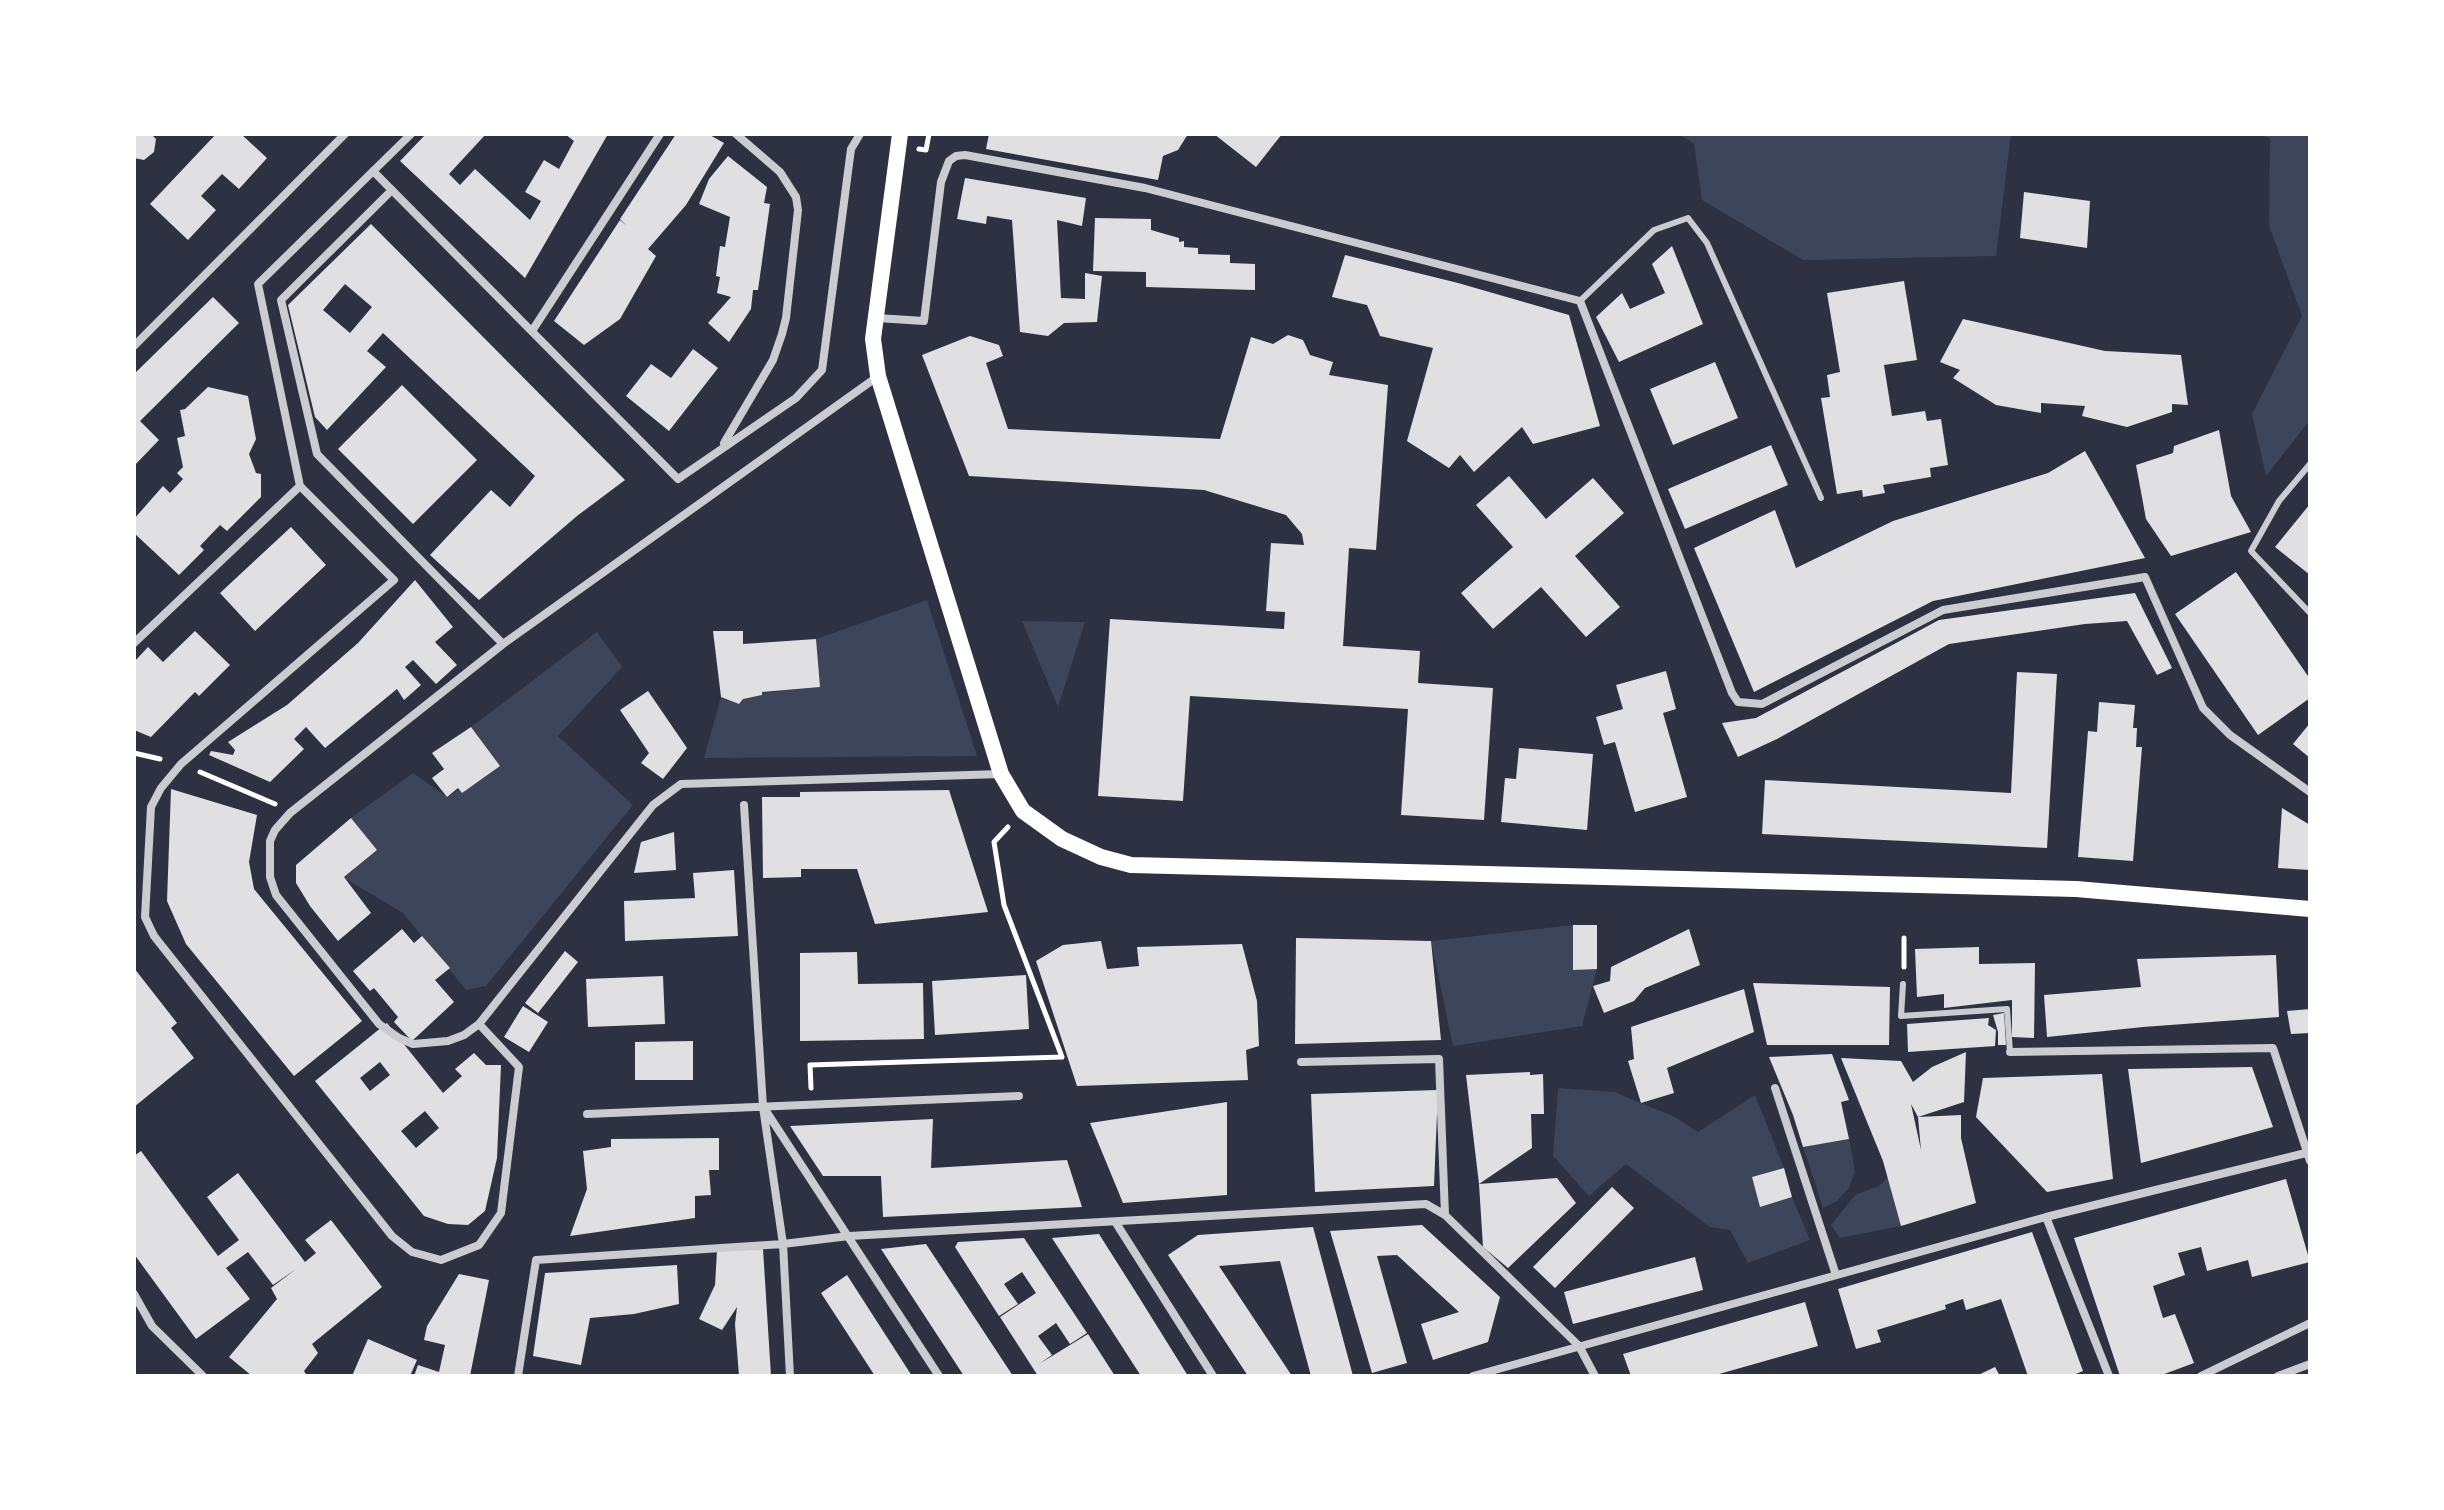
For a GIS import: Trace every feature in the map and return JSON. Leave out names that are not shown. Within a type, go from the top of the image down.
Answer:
[{"type":"main road","points":[[900,134],[873,339],[878,376],[1001,774],[1023,811],[1062,839],[1101,857],[1131,865],[2076,889],[2310,909]]},
{"type":"street","points":[[411,134],[258,284],[300,486],[394,580],[181,764],[161,788],[151,807],[145,917],[154,936],[392,1236],[412,1252],[441,1260],[479,1245],[501,1213],[519,1067],[479,1024]]},
{"type":"street","points":[[532,331],[660,134]]},
{"type":"street","points":[[721,448],[773,360],[782,334],[798,210],[796,197],[780,172],[736,134]]},
{"type":"street","points":[[373,171],[678,479],[796,398],[822,370],[851,149],[860,134]]},
{"type":"street","points":[[134,346],[341,135]]},
{"type":"street","points":[[876,318],[924,321],[941,182],[949,161],[965,155],[1145,188],[1580,301],[1738,702],[1762,704],[1943,610],[2145,577],[2203,708],[2230,735],[2310,792]]},
{"type":"street","points":[[392,190],[281,300],[317,454],[503,644]]},
{"type":"street","points":[[878,376],[503,644],[290,813],[270,841],[270,877],[276,895],[379,1024],[413,1044],[448,1041],[464,1035],[479,1024],[653,805],[681,784],[1001,774]]},
{"type":"street","points":[[134,643],[300,486]]},
{"type":"street","points":[[744,805],[763,1107],[783,1244],[790,1376]]},
{"type":"street","points":[[1473,1376],[2046,1217],[2309,1155],[2273,1048],[2010,1052]]},
{"type":"street","points":[[1301,1062],[1439,1059],[1445,1215]]},
{"type":"street","points":[[1775,1088],[1836,1275]]},
{"type":"street","points":[[587,1114],[1019,1096]]},
{"type":"street","points":[[763,1107],[939,1376]]},
{"type":"street","points":[[518,1376],[536,1260],[783,1244],[849,1236],[1426,1204],[1445,1215],[1579,1346],[1595,1376]]},
{"type":"street","points":[[2046,1217],[2109,1376]]},
{"type":"street","points":[[1116,1223],[1213,1376]]},
{"type":"street","points":[[134,1294],[152,1326],[203,1376]]},
{"type":"street","points":[[2201,1376],[2310,1323]]},
{"type":"street","points":[[2278,1376],[2310,1364]]},
{"type":"lane","points":[[1580,301],[1654,230],[1688,218],[1707,243],[1821,498]]},
{"type":"lane","points":[[2310,464],[2279,501],[2251,551],[2310,613]]},
{"type":"lane","points":[[1903,984],[1901,1016],[2007,1009],[2010,1052]]},
{"type":"path","points":[[134,753],[181,764],[264,798],[290,813]]},
{"type":"path","points":[[812,1105],[810,1065],[1062,1057],[1004,905],[994,842],[1023,811]]},
{"type":"path","points":[[1903,984],[1904,938]]},
{"type":"shaded area","points":[[1679,134],[2011,134],[1996,256],[1803,260],[1702,200],[1694,144]]},
{"type":"shaded area","points":[[2256,134],[2310,134],[2310,420],[2266,476],[2252,414],[2302,316],[2269,226],[2270,138]]},
{"type":"shaded area","points":[[927,600],[977,756],[704,758],[721,697],[819,687],[816,639]]},
{"type":"shaded area","points":[[1022,621],[1085,622],[1058,707]]},
{"type":"shaded area","points":[[597,632],[622,667],[558,736],[633,805],[486,986],[466,990],[403,913],[344,878],[377,850],[351,818],[413,773],[447,797],[499,766],[471,727]]},
{"type":"shaded area","points":[[1573,925],[1573,969],[1597,969],[1582,1026],[1453,1046],[1431,941]]},
{"type":"shaded area","points":[[1558,1088],[1614,1092],[1675,1117],[1698,1132],[1755,1095],[1784,1168],[1752,1177],[1760,1206],[1792,1197],[1810,1240],[1748,1263],[1730,1230],[1710,1227],[1626,1164],[1589,1196],[1553,1156]]},
{"type":"shaded area","points":[[1849,1139],[1855,1171],[1849,1188],[1837,1201],[1823,1208],[1803,1147]]},
{"type":"shaded area","points":[[1888,1177],[1901,1226],[1840,1238],[1831,1225],[1855,1195],[1879,1186]]},
{"type":"building","points":[[134,134],[151,134],[156,139],[154,152],[144,160],[134,158]]},
{"type":"building","points":[[216,134],[241,134],[267,158],[239,189],[222,174],[201,196],[216,210],[188,240],[150,204]]},
{"type":"building","points":[[426,134],[486,134],[449,174],[460,185],[475,169],[530,220],[541,201],[525,192],[544,160],[559,169],[574,141],[565,134],[608,134],[525,278],[400,161]]},
{"type":"building","points":[[676,134],[708,134],[724,143],[686,205],[648,249],[656,256],[620,319],[584,345],[554,321],[620,220],[627,226],[620,219]]},
{"type":"building","points":[[989,134],[1188,134],[1178,150],[1163,156],[1158,180],[986,149]]},
{"type":"building","points":[[1214,134],[1282,134],[1256,167]]},
{"type":"building","points":[[728,156],[767,187],[764,203],[770,204],[758,290],[753,290],[751,309],[729,342],[708,323],[731,297],[717,293],[720,277],[716,276],[720,246],[725,247],[730,217],[699,204],[709,179]]},
{"type":"building","points":[[965,178],[1086,198],[1082,226],[1057,220],[1061,298],[1085,299],[1085,273],[1102,276],[1097,322],[1064,323],[1048,336],[1020,332],[1012,220],[987,216],[986,224],[957,219]]},
{"type":"building","points":[[2024,192],[2090,201],[2087,248],[2020,238]]},
{"type":"building","points":[[1095,218],[1151,219],[1151,230],[1179,238],[1179,242],[1184,241],[1184,247],[1198,248],[1198,254],[1230,255],[1230,263],[1255,264],[1255,290],[1146,287],[1146,272],[1093,271]]},
{"type":"building","points":[[371,224],[625,480],[577,516],[479,600],[430,555],[491,490],[510,507],[535,476],[383,333],[367,351],[386,367],[327,430],[315,417],[288,305]],"holes":[[[345,284],[372,307],[350,333],[323,310]]]},
{"type":"building","points":[[1672,246],[1703,324],[1619,362],[1596,317],[1622,293],[1630,309],[1665,293],[1652,264]]},
{"type":"building","points":[[1345,255],[1569,315],[1600,426],[1533,444],[1522,427],[1474,472],[1460,455],[1449,468],[1407,441],[1433,348],[1380,336],[1367,305],[1332,297]]},
{"type":"building","points":[[1904,281],[1917,360],[1884,365],[1892,416],[1925,411],[1927,421],[1941,419],[1948,465],[1930,468],[1931,477],[1883,485],[1885,493],[1863,497],[1862,490],[1837,494],[1821,398],[1830,397],[1827,375],[1840,372],[1827,293]]},
{"type":"building","points":[[213,297],[239,323],[140,421],[159,440],[134,466],[134,374]]},
{"type":"building","points":[[1963,319],[2105,351],[2181,355],[2188,405],[2172,404],[2172,412],[2127,427],[2082,416],[2085,406],[2041,403],[2041,413],[1996,405],[1953,378],[1960,370],[1940,362]]},
{"type":"building","points":[[1288,335],[1303,340],[1310,355],[1333,362],[1329,375],[1388,385],[1376,550],[1349,548],[1343,646],[1420,651],[1418,683],[1493,688],[1484,820],[1401,815],[1408,709],[1190,696],[1183,801],[1098,796],[1110,619],[1284,629],[1285,612],[1266,611],[1271,543],[1304,545],[1302,534],[1286,515],[1204,490],[969,476],[922,355],[970,336],[999,345],[1003,356],[986,363],[1008,429],[1220,439],[1251,337],[1273,344]]},
{"type":"building","points":[[693,349],[718,368],[669,431],[626,396],[651,364],[671,378]]},
{"type":"building","points":[[1715,362],[1738,418],[1673,445],[1650,389]]},
{"type":"building","points":[[402,385],[477,460],[413,524],[338,449]]},
{"type":"building","points":[[208,387],[248,396],[256,439],[249,454],[256,473],[261,474],[261,497],[227,531],[220,525],[200,546],[204,550],[179,575],[134,533],[134,519],[163,486],[170,493],[183,479],[177,473],[183,467],[177,438],[185,436],[180,410],[185,409]]},
{"type":"building","points":[[2219,430],[2231,496],[2251,532],[2171,556],[2146,519],[2136,465],[2173,453],[2174,446]]},
{"type":"building","points":[[1771,445],[1788,485],[1685,529],[1668,489]]},
{"type":"building","points":[[2085,451],[2145,558],[1933,601],[1754,692],[1694,548],[1775,510],[1796,568],[1893,521],[2048,473]]},
{"type":"building","points":[[1509,476],[1546,519],[1593,478],[1624,513],[1575,556],[1620,607],[1586,637],[1541,587],[1493,629],[1461,593],[1513,547],[1476,505]]},
{"type":"building","points":[[2310,504],[2310,575],[2275,547]]},
{"type":"building","points":[[291,527],[326,565],[255,631],[220,593]]},
{"type":"building","points":[[2236,572],[2310,679],[2310,698],[2258,735],[2175,614]]},
{"type":"building","points":[[415,580],[453,627],[435,642],[457,665],[436,684],[413,660],[405,667],[421,685],[404,700],[397,689],[325,748],[306,727],[294,739],[304,749],[270,782],[209,755],[211,751],[233,755],[235,750],[228,742],[287,705],[358,643]]},
{"type":"building","points":[[2135,593],[2172,668],[2157,675],[2127,621],[2085,624],[1949,644],[1777,739],[1738,757],[1722,723],[1756,718],[1939,620]]},
{"type":"building","points":[[195,631],[230,665],[199,696],[195,692],[151,737],[134,730],[134,662],[148,647],[163,662]]},
{"type":"building","points":[[713,631],[743,631],[743,644],[816,639],[820,687],[762,692],[762,695],[743,699],[739,704],[721,697]]},
{"type":"building","points":[[1666,671],[1676,709],[1663,713],[1687,797],[1635,812],[1615,742],[1604,745],[1596,717],[1623,709],[1616,685]]},
{"type":"building","points":[[2017,672],[2057,674],[2047,848],[1762,834],[1765,780],[2011,793]]},
{"type":"building","points":[[648,691],[687,748],[663,779],[641,763],[649,753],[620,710]]},
{"type":"building","points":[[2099,702],[2135,705],[2133,728],[2137,728],[2136,747],[2142,747],[2133,861],[2078,857],[2088,731],[2097,732]]},
{"type":"building","points":[[2310,723],[2310,758],[2293,744]]},
{"type":"building","points":[[471,727],[500,766],[462,793],[458,788],[447,797],[432,778],[444,769],[432,753]]},
{"type":"building","points":[[1519,748],[1593,754],[1587,830],[1501,822],[1505,778],[1516,779]]},
{"type":"building","points":[[171,789],[257,815],[249,862],[254,889],[362,1021],[294,1076],[186,944],[167,901]]},
{"type":"building","points":[[949,790],[988,912],[875,924],[857,869],[801,869],[801,877],[763,878],[762,797],[800,797],[800,792]]},
{"type":"building","points":[[2282,808],[2310,825],[2310,870],[2278,868]]},
{"type":"building","points":[[351,818],[377,850],[344,877],[371,913],[338,941],[296,883],[296,865]]},
{"type":"building","points":[[674,832],[676,870],[634,873],[641,842]]},
{"type":"building","points":[[734,870],[738,936],[625,941],[624,901],[695,898],[693,873]]},
{"type":"building","points":[[1573,925],[1597,925],[1597,969],[1573,970]]},
{"type":"building","points":[[402,929],[414,943],[422,936],[450,968],[435,980],[454,1002],[412,1041],[394,1022],[398,1017],[374,988],[370,991],[353,971]]},
{"type":"building","points":[[1689,929],[1700,965],[1645,988],[1634,1001],[1604,1013],[1593,986],[1610,981],[1611,967]]},
{"type":"building","points":[[1296,938],[1431,941],[1441,1040],[1295,1044]]},
{"type":"building","points":[[1101,941],[1107,969],[1139,966],[1137,947],[1242,944],[1257,1001],[1259,1046],[1246,1050],[1248,1080],[1077,1086],[1036,961],[1063,945]]},
{"type":"building","points":[[1979,947],[1979,964],[2035,963],[2034,1038],[2012,1037],[2012,1000],[1944,1008],[1944,994],[1917,997],[1915,949]]},
{"type":"building","points":[[565,951],[578,962],[538,1013],[525,1003]]},
{"type":"building","points":[[857,952],[858,984],[923,983],[924,1039],[800,1041],[800,953]]},
{"type":"building","points":[[2276,955],[2279,1017],[2047,1037],[2044,995],[2141,987],[2137,959]]},
{"type":"building","points":[[134,968],[177,1023],[171,1028],[194,1058],[134,1107]]},
{"type":"building","points":[[1026,975],[1029,1029],[935,1035],[932,981]]},
{"type":"building","points":[[663,976],[665,1024],[588,1027],[586,979]]},
{"type":"building","points":[[1753,983],[1890,987],[1889,1045],[1767,1045]]},
{"type":"building","points":[[1744,989],[1754,1032],[1667,1068],[1674,1093],[1641,1103],[1628,1061],[1634,1059],[1631,1027]]},
{"type":"building","points":[[523,1006],[548,1022],[529,1052],[504,1037]]},
{"type":"building","points":[[2310,1009],[2310,1033],[2291,1034],[2287,1011]]},
{"type":"building","points":[[2004,1013],[2006,1045],[1998,1045],[1993,1015]]},
{"type":"building","points":[[1989,1018],[1988,1025],[1996,1030],[1995,1046],[1908,1052],[1907,1024]]},
{"type":"building","points":[[387,1023],[443,1093],[462,1076],[455,1069],[474,1053],[486,1065],[501,1065],[497,1158],[485,1211],[468,1225],[448,1224],[424,1216],[315,1081]],"holes":[[[380,1062],[390,1075],[370,1091],[360,1078]],[[425,1111],[439,1128],[416,1148],[401,1131]]]},
{"type":"building","points":[[693,1041],[693,1080],[635,1080],[635,1042]]},
{"type":"building","points":[[1966,1052],[1964,1102],[1918,1117],[1961,1115],[1961,1138],[1976,1203],[1901,1226],[1883,1161],[1841,1058],[1901,1061],[1913,1082],[1932,1067]],"holes":[[[1911,1104],[1918,1117],[1921,1150]]]},
{"type":"building","points":[[1832,1054],[1849,1100],[1841,1102],[1849,1139],[1803,1147],[1769,1057]]},
{"type":"building","points":[[2252,1067],[2273,1127],[2141,1163],[2128,1069]]},
{"type":"building","points":[[1543,1074],[1544,1114],[1531,1114],[1532,1148],[1479,1184],[1466,1075]]},
{"type":"building","points":[[2102,1074],[2113,1179],[2047,1192],[1976,1117],[1983,1078]]},
{"type":"building","points":[[1438,1090],[1434,1186],[1315,1192],[1311,1094]]},
{"type":"building","points":[[1227,1102],[1227,1195],[1123,1203],[1090,1123]]},
{"type":"building","points":[[933,1119],[931,1168],[1067,1160],[1082,1207],[883,1217],[881,1176],[823,1176],[790,1126]]},
{"type":"building","points":[[719,1138],[719,1170],[709,1170],[711,1195],[695,1196],[695,1218],[570,1236],[587,1189],[583,1151],[611,1147],[611,1139]]},
{"type":"building","points":[[141,1151],[218,1256],[239,1240],[207,1197],[238,1173],[305,1262],[316,1253],[305,1240],[331,1220],[382,1287],[312,1344],[318,1353],[304,1371],[307,1376],[252,1376],[229,1357],[277,1299],[271,1288],[296,1269],[273,1285],[248,1252],[226,1268],[250,1299],[196,1339],[134,1254],[134,1156]]},
{"type":"building","points":[[1784,1168],[1792,1197],[1760,1207],[1752,1177]]},
{"type":"building","points":[[1557,1178],[1576,1203],[1508,1268],[1483,1247],[1479,1184]]},
{"type":"building","points":[[2286,1179],[2310,1262],[2252,1277],[2248,1260],[2207,1271],[2201,1247],[2178,1253],[2185,1275],[2153,1286],[2163,1318],[2175,1314],[2194,1363],[2159,1376],[2120,1376],[2074,1238]]},
{"type":"building","points":[[1612,1187],[1634,1208],[1555,1288],[1533,1267]]},
{"type":"building","points":[[1422,1225],[1500,1297],[1488,1342],[1433,1360],[1421,1324],[1459,1312],[1397,1255],[1377,1256],[1407,1363],[1372,1373],[1330,1231]]},
{"type":"building","points":[[1313,1227],[1353,1376],[1311,1376],[1280,1261],[1219,1266],[1292,1376],[1248,1376],[1168,1255],[1198,1235]]},
{"type":"building","points":[[2032,1232],[2083,1371],[2071,1376],[2028,1376],[2001,1299],[1966,1310],[1963,1299],[1945,1305],[1946,1309],[1877,1330],[1881,1342],[1856,1349],[1838,1289]]},
{"type":"building","points":[[1099,1234],[1188,1376],[1141,1376],[1052,1238]]},
{"type":"building","points":[[1024,1238],[1087,1333],[1070,1344],[1056,1323],[1038,1336],[1052,1355],[1039,1364],[1088,1334],[1115,1376],[1038,1376],[1000,1317],[1036,1293],[1022,1272],[1004,1284],[1018,1304],[999,1316],[955,1247],[958,1242]]},
{"type":"building","points":[[926,1244],[1013,1376],[964,1376],[881,1249]]},
{"type":"building","points":[[763,1249],[771,1376],[739,1376],[735,1324],[737,1307],[722,1330],[699,1319],[715,1285],[717,1251]]},
{"type":"building","points":[[1695,1257],[1703,1290],[1573,1324],[1564,1292]]},
{"type":"building","points":[[677,1265],[679,1304],[634,1314],[590,1318],[581,1365],[533,1356],[545,1273]]},
{"type":"building","points":[[459,1274],[489,1280],[470,1376],[414,1376],[418,1365],[439,1372],[445,1345],[424,1340],[427,1326]]},
{"type":"building","points":[[847,1275],[912,1376],[875,1376],[821,1293]]},
{"type":"building","points":[[1805,1302],[1818,1346],[1712,1376],[1631,1376],[1623,1354]]},
{"type":"building","points":[[368,1339],[417,1360],[410,1376],[352,1376]]},
{"type":"building","points":[[1995,1367],[2000,1376],[1976,1376]]}]
